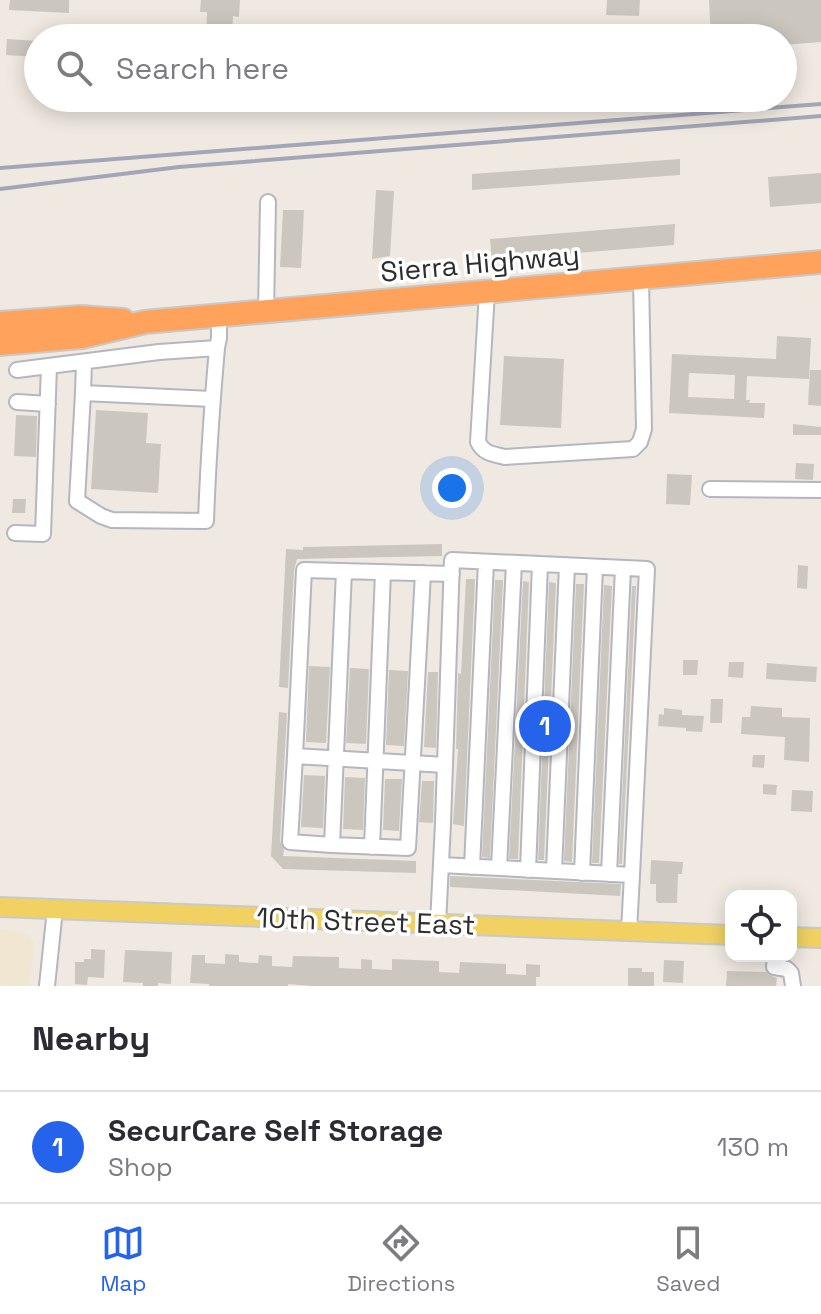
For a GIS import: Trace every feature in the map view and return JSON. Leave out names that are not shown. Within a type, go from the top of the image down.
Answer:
[{"type":"highway","name":"Sierra Highway","points":[[0,344],[82,337],[145,322],[821,262]]},
{"type":"highway","name":"Sierra Highway","points":[[0,323],[81,317],[145,322]]},
{"type":"main road","name":"10th Street East","points":[[0,907],[725,935]]},
{"type":"main road","points":[[797,937],[821,938]]},
{"type":"street","points":[[266,312],[268,202]]},
{"type":"street","points":[[487,292],[478,442],[481,447],[488,453],[505,457],[633,449],[640,442],[644,429],[641,279]]},
{"type":"street","points":[[84,362],[77,501],[112,520],[206,521],[219,315]]},
{"type":"street","points":[[17,370],[217,348]]},
{"type":"street","points":[[15,533],[43,534],[49,366]]},
{"type":"street","points":[[83,393],[212,399]]},
{"type":"street","points":[[17,402],[48,404]]},
{"type":"street","points":[[710,489],[821,490]]},
{"type":"street","points":[[438,924],[452,560],[647,569],[629,931]]},
{"type":"street","points":[[472,867],[486,562]]},
{"type":"street","points":[[499,868],[514,563]]},
{"type":"street","points":[[528,870],[540,564]]},
{"type":"street","points":[[554,871],[567,565]]},
{"type":"street","points":[[582,873],[595,567]]},
{"type":"street","points":[[609,874],[623,568]]},
{"type":"street","points":[[423,573],[408,848],[290,842],[304,570],[423,573],[452,574]]},
{"type":"street","points":[[332,845],[344,571]]},
{"type":"street","points":[[372,847],[383,572]]},
{"type":"street","points":[[295,756],[445,765]]},
{"type":"street","points":[[441,865],[632,875]]},
{"type":"street","points":[[47,986],[55,909]]},
{"type":"street","points":[[774,962],[774,967],[787,969],[791,973],[793,986]]},
{"type":"shaded area","points":[[0,930],[19,931],[34,942],[29,986],[0,986]]},
{"type":"building","points":[[10,0],[69,0],[69,13],[9,10]]},
{"type":"building","points":[[201,0],[240,0],[239,17],[233,16],[233,24],[207,24],[207,12],[200,12]]},
{"type":"building","points":[[607,0],[640,0],[639,16],[606,15]]},
{"type":"building","points":[[709,0],[821,0],[821,42],[797,44],[797,24],[710,24]]},
{"type":"building","points":[[7,39],[24,40],[24,56],[6,55]]},
{"type":"building","points":[[680,159],[680,175],[472,190],[472,174]]},
{"type":"building","points":[[821,173],[821,203],[770,207],[768,177]]},
{"type":"building","points":[[376,190],[394,191],[390,256],[372,259]]},
{"type":"building","points":[[283,210],[304,210],[301,268],[280,267]]},
{"type":"building","points":[[675,224],[674,245],[492,260],[490,239]]},
{"type":"building","points":[[777,336],[811,338],[809,379],[747,376],[746,400],[750,400],[749,403],[765,403],[764,418],[669,413],[672,354],[776,359]],"holes":[[[689,373],[735,375],[734,399],[688,397]]]},
{"type":"building","points":[[504,356],[564,359],[561,428],[500,425]]},
{"type":"building","points":[[810,370],[821,370],[821,406],[808,405]]},
{"type":"building","points":[[96,410],[148,413],[146,443],[161,444],[158,493],[91,489]]},
{"type":"building","points":[[16,415],[37,416],[36,457],[14,456]]},
{"type":"building","points":[[793,424],[821,427],[821,435],[793,435]]},
{"type":"building","points":[[796,463],[814,464],[813,480],[795,479]]},
{"type":"building","points":[[667,474],[692,475],[690,505],[666,504]]},
{"type":"building","points":[[13,499],[26,499],[25,513],[12,513]]},
{"type":"building","points":[[442,544],[442,556],[297,559],[288,688],[279,687],[286,549]]},
{"type":"building","points":[[798,565],[808,566],[807,589],[797,588]]},
{"type":"building","points":[[466,579],[475,579],[464,826],[453,824],[458,749],[458,673],[461,674]]},
{"type":"building","points":[[495,580],[503,580],[490,858],[482,857]]},
{"type":"building","points":[[523,581],[529,582],[518,859],[509,859]]},
{"type":"building","points":[[549,582],[556,583],[544,860],[538,860]]},
{"type":"building","points":[[576,584],[584,584],[572,862],[564,861]]},
{"type":"building","points":[[604,585],[612,586],[599,863],[592,863]]},
{"type":"building","points":[[632,586],[636,586],[622,864],[619,864]]},
{"type":"building","points":[[683,660],[698,660],[697,675],[683,675]]},
{"type":"building","points":[[729,662],[744,662],[743,678],[728,677]]},
{"type":"building","points":[[767,663],[817,667],[816,682],[766,679]]},
{"type":"building","points":[[309,666],[330,667],[326,743],[306,742]]},
{"type":"building","points":[[350,668],[369,669],[366,744],[346,743]]},
{"type":"building","points":[[389,670],[408,671],[404,746],[386,745]]},
{"type":"building","points":[[428,672],[438,672],[436,748],[424,747]]},
{"type":"building","points":[[711,699],[723,699],[722,723],[710,723]]},
{"type":"building","points":[[751,706],[782,708],[782,717],[810,718],[809,762],[784,760],[785,737],[741,734],[742,717],[750,717]]},
{"type":"building","points":[[664,708],[682,710],[682,715],[704,716],[702,732],[658,726],[659,714],[664,715]]},
{"type":"building","points":[[279,712],[287,713],[280,841],[283,856],[416,861],[416,873],[283,869],[271,856]]},
{"type":"building","points":[[753,755],[765,755],[764,768],[752,767]]},
{"type":"building","points":[[304,775],[325,776],[323,828],[301,827]]},
{"type":"building","points":[[345,777],[365,778],[363,830],[343,829]]},
{"type":"building","points":[[385,779],[402,779],[399,831],[383,830]]},
{"type":"building","points":[[422,781],[434,781],[433,823],[419,822]]},
{"type":"building","points":[[763,784],[777,785],[776,795],[763,794]]},
{"type":"building","points":[[792,790],[813,791],[812,812],[791,811]]},
{"type":"building","points":[[651,860],[683,862],[682,874],[678,874],[677,903],[656,901],[656,884],[650,884]]},
{"type":"building","points":[[450,876],[621,884],[620,896],[450,887]]},
{"type":"building","points":[[91,949],[105,950],[104,978],[88,977],[87,985],[75,984],[75,962],[91,959]]},
{"type":"building","points":[[125,950],[172,952],[171,984],[143,986],[143,983],[123,982]]},
{"type":"building","points":[[225,954],[239,955],[239,962],[258,963],[259,955],[272,956],[272,966],[292,967],[293,956],[339,957],[339,968],[361,969],[361,959],[372,960],[372,969],[392,970],[392,959],[439,961],[439,972],[459,973],[460,962],[506,964],[506,974],[526,975],[526,964],[540,965],[540,977],[536,977],[536,986],[209,986],[190,983],[192,955],[205,955],[205,963],[225,964]]},
{"type":"building","points":[[664,960],[684,961],[683,983],[663,982]]},
{"type":"building","points":[[628,968],[654,972],[654,986],[628,986]]},
{"type":"building","points":[[727,971],[766,972],[777,978],[776,986],[726,986]]},
{"type":"railway","points":[[797,106],[821,104]]},
{"type":"railway","points":[[0,168],[718,112]]},
{"type":"railway","points":[[0,189],[179,167],[821,116]]},
{"type":"place","name":"SecurCare Self Storage","points":[[545,726]]}]
